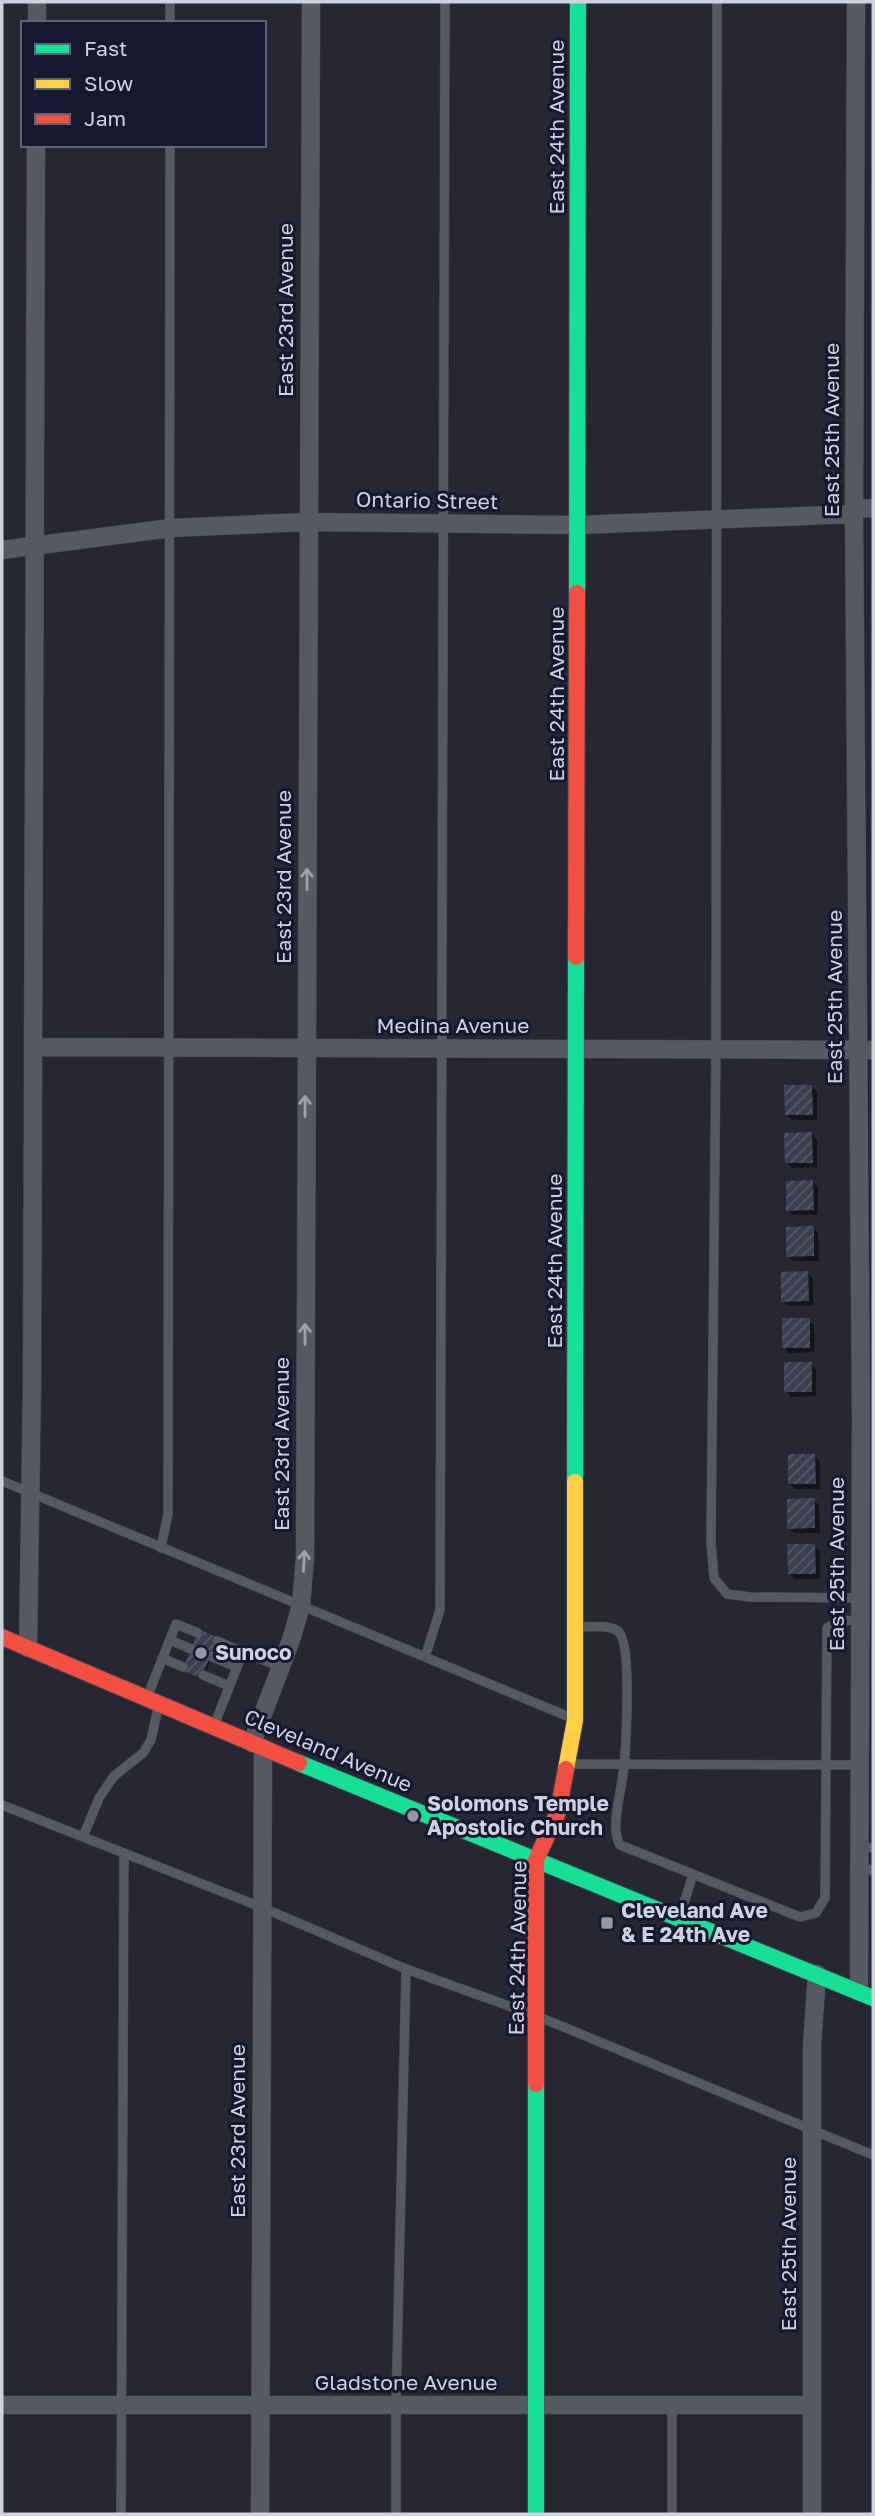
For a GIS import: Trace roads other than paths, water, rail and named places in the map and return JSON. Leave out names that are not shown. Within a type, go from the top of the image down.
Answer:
[{"type":"street","points":[[37,2],[37,21]]},
{"type":"street","name":"East 23rd Avenue","points":[[260,2514],[261,1907],[258,1745],[301,1606],[305,1544],[311,2]]},
{"type":"street","name":"East 24th Avenue","points":[[536,2514],[536,1860],[558,1812],[575,1720],[578,2]]},
{"type":"street","name":"East 25th Avenue","points":[[856,2],[854,511],[866,1051],[860,1765],[867,1790],[866,1995]]},
{"type":"street","points":[[28,1648],[31,1494],[36,147]]},
{"type":"street","name":"Ontario Street","points":[[2,550],[171,528],[308,523],[578,525],[716,520],[873,508]]},
{"type":"street","name":"Medina Avenue","points":[[33,1046],[866,1051]]},
{"type":"street","name":"Cleveland Avenue","points":[[2,1637],[866,1995]]},
{"type":"street","name":"East 25th Avenue","points":[[812,2514],[812,2045],[817,1974]]},
{"type":"street","name":"Gladstone Avenue","points":[[2,2405],[811,2405]]},
{"type":"lane","points":[[170,2],[170,21]]},
{"type":"lane","points":[[425,1657],[440,1609],[445,2]]},
{"type":"lane","points":[[717,2],[716,1050],[711,1542],[714,1578],[727,1594],[750,1597],[860,1598]]},
{"type":"lane","points":[[161,1548],[168,1514],[170,147]]},
{"type":"lane","points":[[2,1481],[575,1720]]},
{"type":"lane","points":[[575,1626],[618,1631],[627,1658],[624,1766],[616,1829],[618,1841],[630,1849],[800,1917],[816,1913],[825,1898],[827,1628],[839,1621],[860,1620]]},
{"type":"lane","points":[[83,1837],[99,1798],[114,1776],[143,1753],[151,1740],[153,1700],[162,1658],[176,1624],[198,1633]]},
{"type":"lane","points":[[170,1640],[191,1649]]},
{"type":"lane","points":[[217,1641],[281,1667]]},
{"type":"lane","points":[[213,1726],[243,1652]]},
{"type":"lane","points":[[210,1656],[237,1667]]},
{"type":"lane","points":[[162,1658],[183,1667]]},
{"type":"lane","points":[[203,1675],[229,1686]]},
{"type":"lane","points":[[567,1764],[860,1765]]},
{"type":"lane","points":[[2,1805],[261,1907],[406,1969],[537,2016],[873,2155]]},
{"type":"lane","points":[[121,2514],[124,1853]]},
{"type":"lane","points":[[680,1918],[693,1874]]},
{"type":"lane","points":[[396,2514],[406,1969]]},
{"type":"lane","points":[[672,2406],[672,2514]]},
{"type":"place","name":"Sunoco","points":[[201,1653]]},
{"type":"place","name":"Solomons Temple Apostolic Church","points":[[413,1816]]},
{"type":"place","name":"Cleveland Ave & E 24th Ave","points":[[607,1923]]}]
